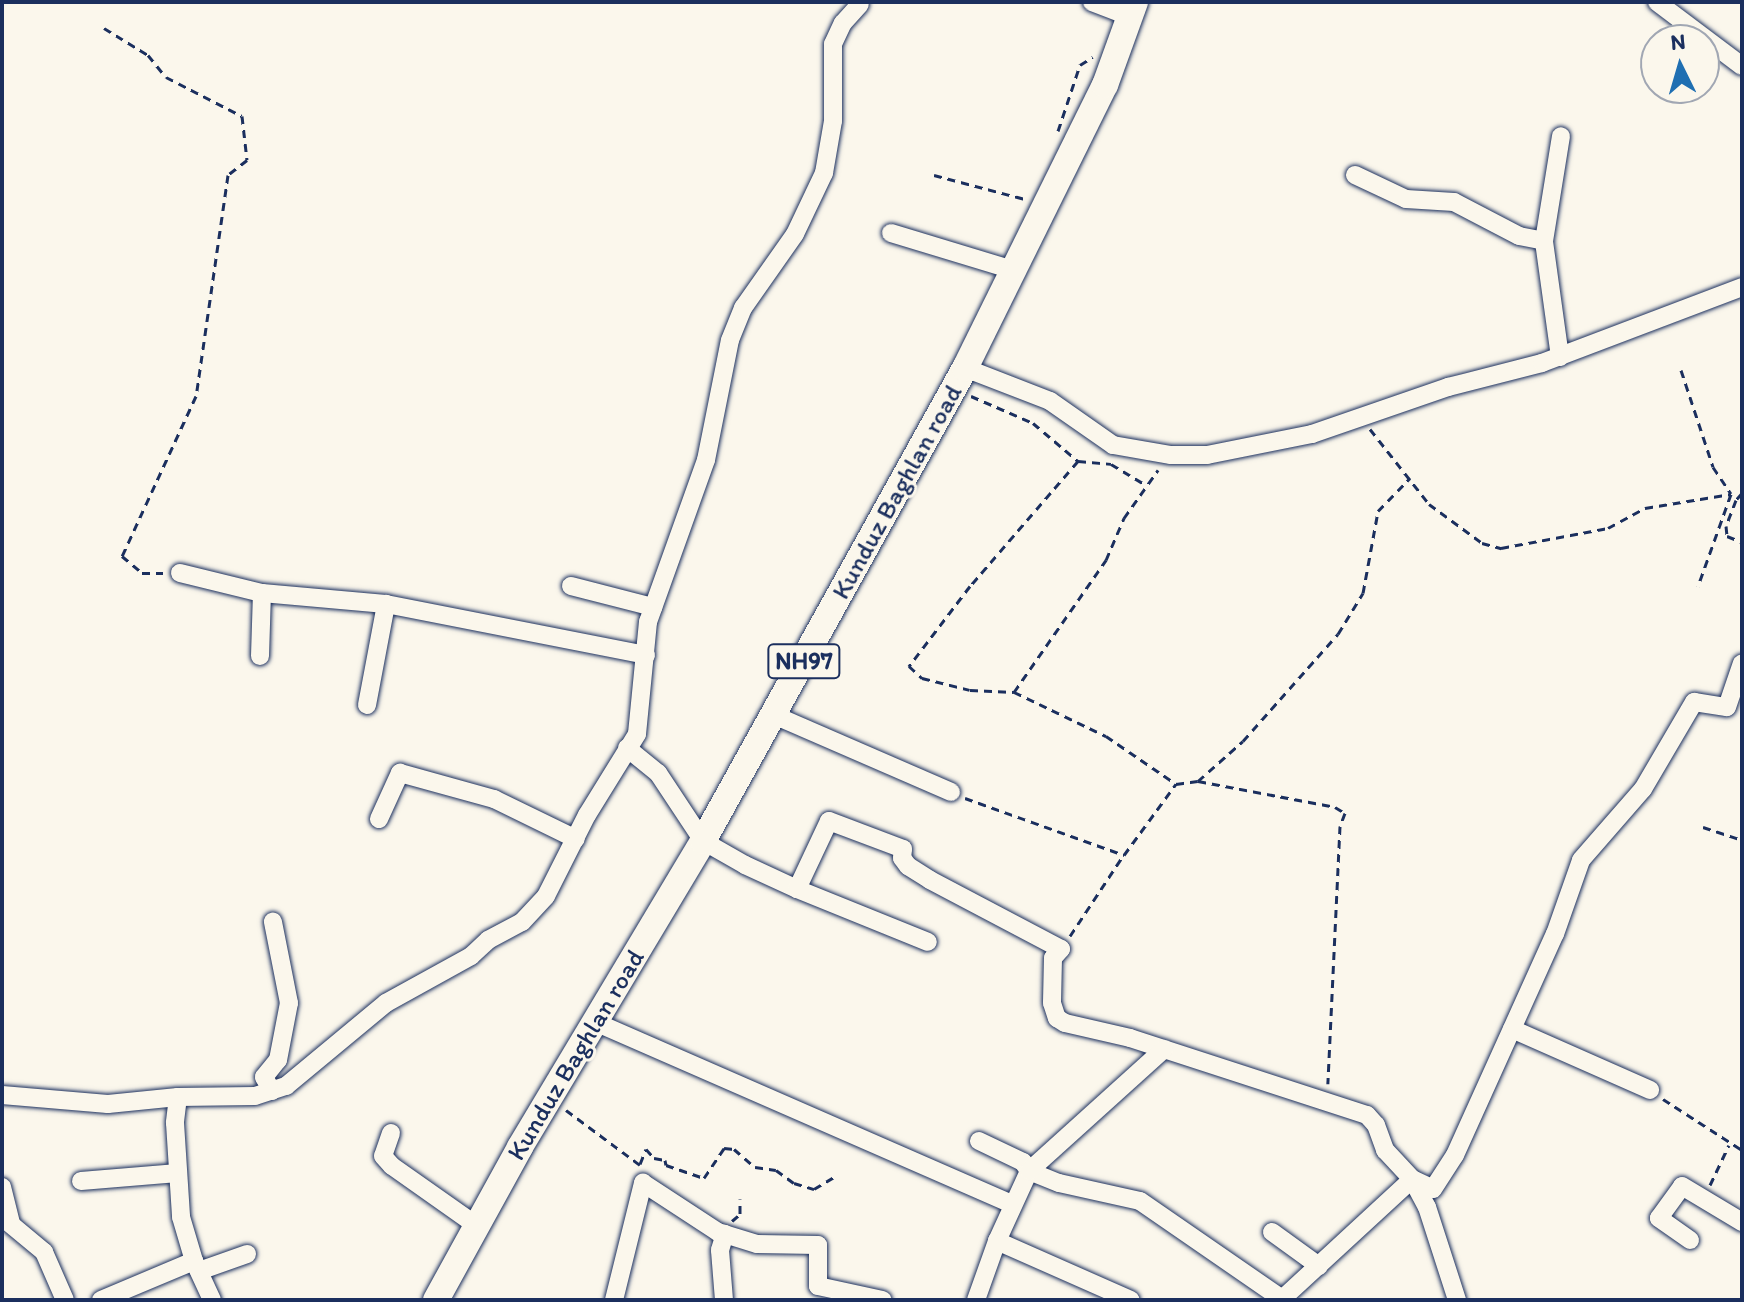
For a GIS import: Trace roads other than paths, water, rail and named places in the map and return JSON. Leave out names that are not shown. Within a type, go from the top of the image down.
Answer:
[{"type":"highway","name":"Kunduz Baghlan road","points":[[436,1300],[549,1098],[703,841],[960,378],[1016,271],[1105,85],[1132,9]]},
{"type":"street","points":[[1092,2],[1132,9]]},
{"type":"street","points":[[1657,2],[1742,66]]},
{"type":"street","points":[[2,1095],[108,1104],[178,1097],[255,1096],[286,1086],[386,1003],[471,956],[488,940],[522,922],[546,896],[637,734],[646,655],[644,642],[653,607],[706,460],[719,405],[722,368],[735,324],[760,281],[795,234],[824,173],[833,121],[833,44],[843,23],[860,4]]},
{"type":"street","points":[[1560,357],[1544,241],[1561,136]]},
{"type":"street","points":[[1355,175],[1406,199],[1454,202],[1519,236],[1544,241]]},
{"type":"street","points":[[891,233],[1016,271]]},
{"type":"street","points":[[960,378],[1050,401],[1113,445],[1171,455],[1207,455],[1360,418],[1448,387],[1560,357],[1742,287]]},
{"type":"street","points":[[180,573],[262,593],[386,604],[646,655]]},
{"type":"street","points":[[571,586],[653,607]]},
{"type":"street","points":[[260,656],[262,593]]},
{"type":"street","points":[[367,705],[386,604]]},
{"type":"street","points":[[1412,1179],[1433,1189],[1455,1155],[1555,934],[1581,860],[1643,789],[1694,702],[1727,707],[1738,685],[1742,663]]},
{"type":"street","points":[[774,715],[951,792]]},
{"type":"street","points":[[627,748],[658,773],[703,841],[797,889],[928,942]]},
{"type":"street","points":[[379,819],[400,773],[494,799],[576,839]]},
{"type":"street","points":[[797,889],[829,821],[903,849],[902,858],[919,873],[1061,949],[1053,958],[1052,1003],[1057,1018],[1065,1023],[1164,1049],[1367,1115],[1376,1125],[1385,1150],[1412,1179],[1427,1207],[1452,1297]]},
{"type":"street","points":[[272,1091],[264,1077],[278,1060],[289,1003],[273,922]]},
{"type":"street","points":[[595,1022],[1013,1205]]},
{"type":"street","points":[[1512,1029],[1650,1090]]},
{"type":"street","points":[[976,1300],[997,1241],[1029,1171],[1164,1049]]},
{"type":"street","points":[[178,1097],[181,1217],[196,1266],[212,1300]]},
{"type":"street","points":[[391,1133],[383,1156],[392,1166],[477,1226]]},
{"type":"street","points":[[979,1141],[1023,1162],[1029,1171],[1059,1183],[1140,1201],[1282,1300],[1412,1179]]},
{"type":"street","points":[[81,1181],[178,1173]]},
{"type":"street","points":[[614,1300],[642,1174],[725,1234],[757,1244],[818,1245],[818,1293],[883,1300]]},
{"type":"street","points":[[1690,1240],[1659,1218],[1682,1186],[1742,1222]]},
{"type":"street","points":[[2,1187],[6,1221],[44,1252],[65,1300]]},
{"type":"street","points":[[1272,1232],[1319,1266]]},
{"type":"street","points":[[724,1300],[720,1250],[725,1234]]},
{"type":"street","points":[[997,1241],[1131,1300]]},
{"type":"street","points":[[101,1300],[196,1266],[247,1254]]}]
